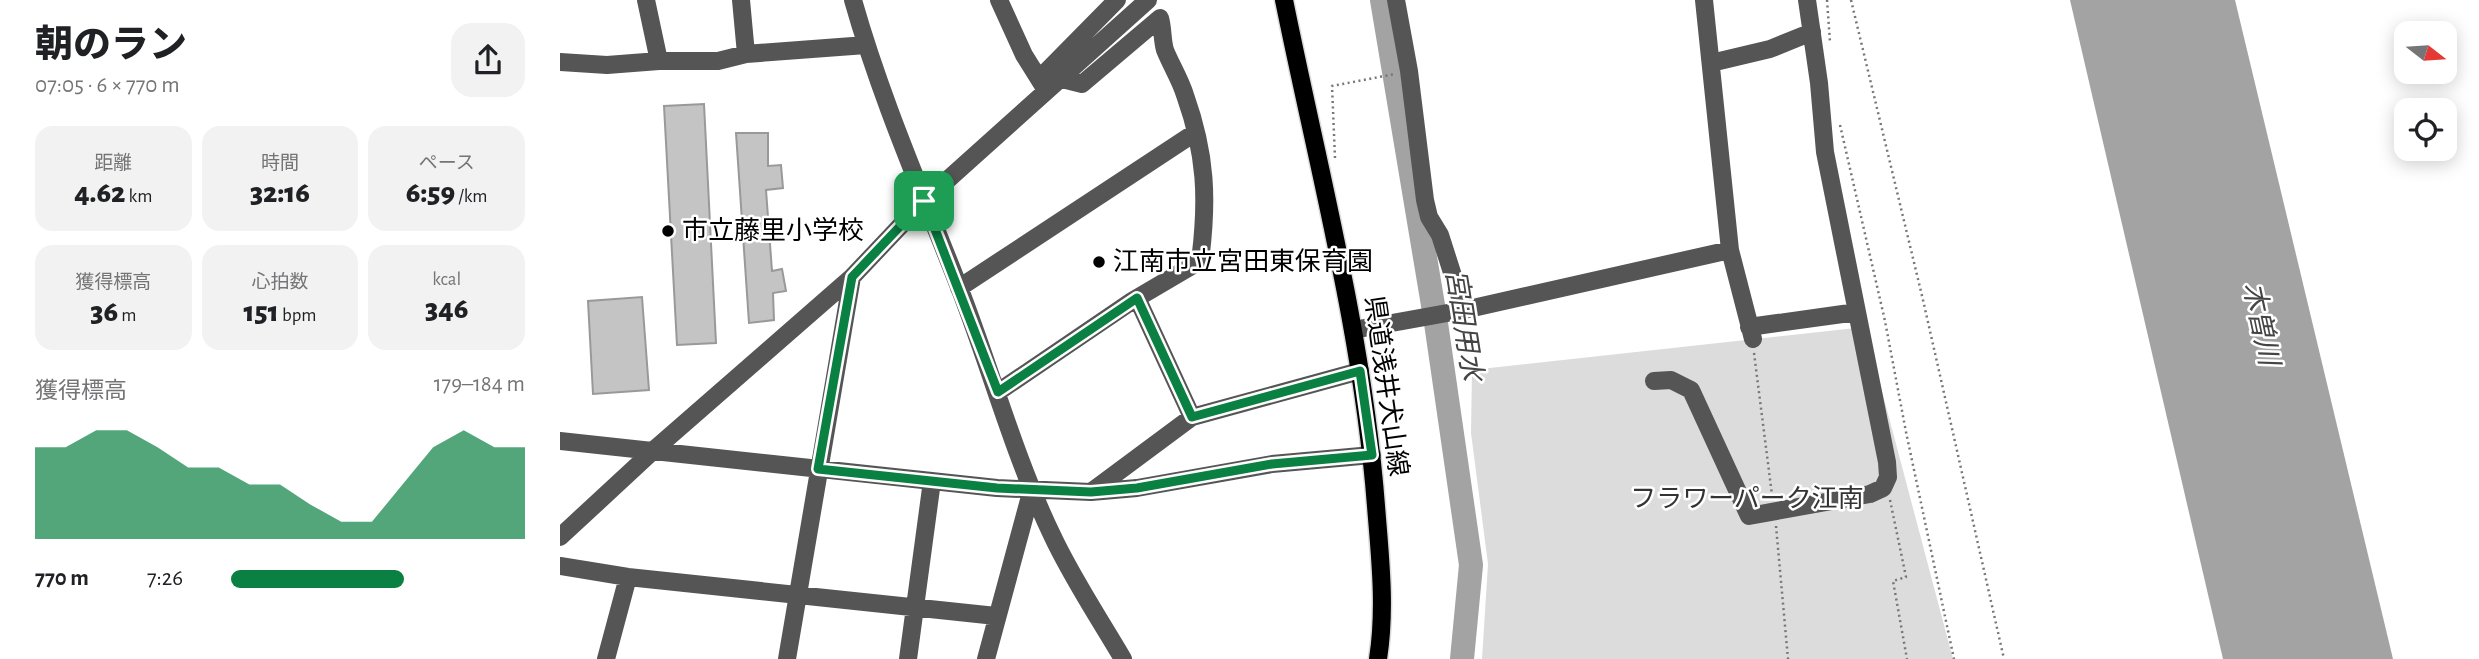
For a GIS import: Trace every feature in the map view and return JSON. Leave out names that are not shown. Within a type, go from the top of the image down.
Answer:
[{"type":"main road","name":"県道浅井犬山線","points":[[1284,0],[1353,330],[1372,455],[1383,588],[1383,629],[1378,659]]},
{"type":"street","points":[[646,0],[659,61]]},
{"type":"street","points":[[741,0],[746,54]]},
{"type":"street","points":[[853,0],[866,45],[998,392],[1032,489],[1065,561],[1123,659]]},
{"type":"street","points":[[999,0],[1024,55],[1043,86]]},
{"type":"street","points":[[560,537],[655,449],[852,277],[924,201],[1043,86],[1118,0]]},
{"type":"street","points":[[1043,86],[1062,79],[1148,0]]},
{"type":"street","points":[[1396,0],[1409,71],[1425,200],[1429,216],[1440,235],[1464,310]]},
{"type":"street","points":[[1704,0],[1730,250],[1751,333],[1857,312]]},
{"type":"street","points":[[1654,381],[1671,380],[1691,390],[1749,516],[1870,494],[1883,488],[1888,477],[1825,152],[1819,83],[1807,0]]},
{"type":"street","points":[[998,392],[1137,298],[1200,261],[1206,202],[1200,143],[1184,91],[1164,47],[1160,18],[1082,84],[1062,79]]},
{"type":"street","points":[[1712,63],[1770,49],[1812,32]]},
{"type":"street","points":[[560,62],[607,65],[659,61],[718,61],[746,54],[866,45]]},
{"type":"street","points":[[959,288],[1196,132]]},
{"type":"street","points":[[1353,330],[1464,310],[1730,250]]},
{"type":"street","points":[[787,659],[852,277]]},
{"type":"street","points":[[1137,298],[1192,417]]},
{"type":"street","points":[[1091,492],[1192,417],[1360,371]]},
{"type":"street","points":[[560,441],[655,449],[932,481],[1091,492],[1137,488],[1272,464],[1372,455]]},
{"type":"street","points":[[908,659],[932,481]]},
{"type":"street","points":[[986,659],[1032,489]]},
{"type":"street","points":[[560,566],[628,577],[996,616]]},
{"type":"street","points":[[606,659],[628,577]]},
{"type":"path","points":[[1827,0],[1831,51]]},
{"type":"path","points":[[1851,0],[1923,300],[2004,659]]},
{"type":"path","points":[[1335,166],[1332,86],[1403,72]]},
{"type":"path","points":[[1840,125],[1885,321],[1954,659]]},
{"type":"path","points":[[1751,333],[1774,512],[1788,659]]},
{"type":"path","points":[[1883,488],[1890,499],[1906,577],[1893,581],[1907,659]]},
{"type":"green space","name":"フラワーパーク江南","points":[[1865,327],[1953,659],[1482,659],[1488,564],[1471,433],[1472,370]]},
{"type":"water","name":"木曽川","points":[[2070,0],[2235,0],[2393,659],[2223,659]]},
{"type":"building","points":[[704,104],[716,343],[677,345],[664,106]]},
{"type":"building","points":[[736,133],[768,133],[768,166],[781,165],[783,188],[766,190],[772,271],[782,269],[786,291],[773,293],[774,320],[749,323]]},
{"type":"building","points":[[642,297],[649,390],[593,394],[588,301]]},
{"type":"waterway","name":"宮田用水","points":[[1382,0],[1436,323],[1471,565],[1462,659]]},
{"type":"place","name":"市立藤里小学校","points":[[668,231]]},
{"type":"place","name":"江南市立宮田東保育園","points":[[1099,262]]},
{"type":"route","points":[[924,201],[998,392],[1137,298],[1192,417],[1360,371],[1372,455],[1272,464],[1137,488],[1091,492],[997,488],[818,469],[852,277],[924,201]]}]
